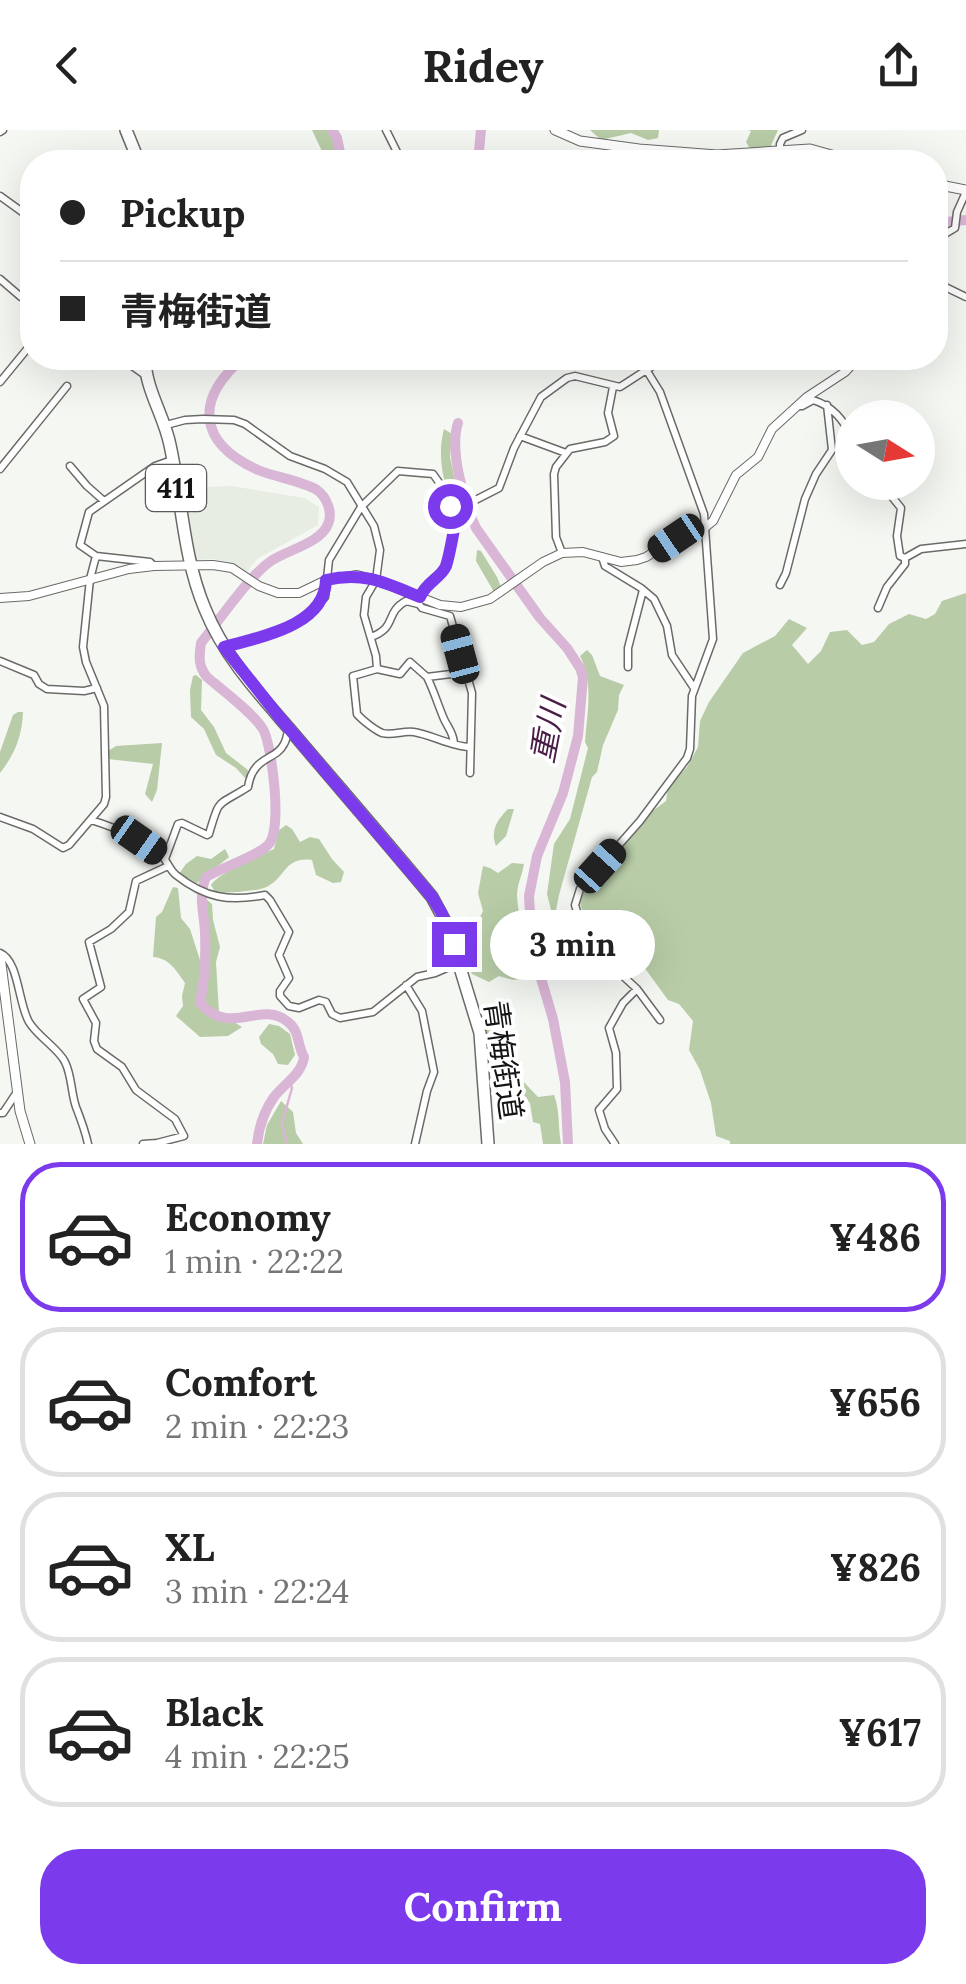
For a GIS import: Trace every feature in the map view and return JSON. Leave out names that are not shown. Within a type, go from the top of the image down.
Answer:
[{"type":"highway","name":"青梅街道","points":[[145,370],[172,460],[190,565],[208,618],[222,643],[436,904],[447,925],[480,1033],[488,1144]]},
{"type":"main road","points":[[555,130],[580,141],[647,150]]},
{"type":"main road","points":[[0,954],[4,1020],[30,1144]]},
{"type":"street","points":[[780,150],[783,138],[802,130]]},
{"type":"street","points":[[948,233],[956,226],[966,191]]},
{"type":"street","points":[[0,280],[20,296]]},
{"type":"street","points":[[0,382],[20,358]]},
{"type":"street","points":[[138,370],[146,376]]},
{"type":"street","points":[[222,643],[298,623],[322,602],[329,560],[361,508],[394,472],[434,474],[450,506],[458,509],[500,488],[538,400],[567,378],[580,376],[620,387],[646,370]]},
{"type":"street","points":[[649,370],[702,504],[713,639],[694,688],[687,758],[640,821],[580,888],[575,900],[580,921],[595,950],[637,989],[660,1020]]},
{"type":"street","points":[[370,637],[387,628],[397,606],[406,601],[460,607],[479,604],[562,553],[583,552],[620,562],[638,560],[676,538],[706,527],[718,514],[736,475],[758,457],[772,429],[796,406],[848,370]]},
{"type":"street","points":[[0,469],[67,386]]},
{"type":"street","points":[[562,553],[556,537],[554,474],[573,448],[605,442],[614,436],[608,413],[613,387]]},
{"type":"street","points":[[796,406],[813,400],[835,412]]},
{"type":"street","points":[[780,585],[805,498],[832,450],[827,405]]},
{"type":"street","points":[[164,426],[202,419],[245,424],[290,456],[325,468],[347,482],[374,526],[380,548],[376,580],[364,615],[377,668]]},
{"type":"street","points":[[520,436],[566,453]]},
{"type":"street","points":[[154,566],[150,562],[96,556],[80,545],[86,515],[156,466],[172,460]]},
{"type":"street","points":[[70,466],[104,502]]},
{"type":"street","points":[[894,500],[900,508],[897,536],[900,556],[905,558]]},
{"type":"street","points":[[419,601],[426,584],[445,567],[458,509]]},
{"type":"street","points":[[905,558],[921,549],[966,544]]},
{"type":"street","points":[[0,817],[33,829],[63,848],[104,804],[104,706],[83,647],[91,568],[96,556]]},
{"type":"street","points":[[602,557],[605,566],[654,600],[669,632],[670,651],[694,688]]},
{"type":"street","points":[[878,608],[905,558]]},
{"type":"street","points":[[0,598],[17,598],[154,566],[223,566],[260,586],[286,594],[306,591],[326,580],[357,575],[376,580],[419,601],[422,608],[450,616],[472,698],[470,772]]},
{"type":"street","points":[[628,667],[628,648],[643,590]]},
{"type":"street","points":[[0,661],[34,676],[43,688],[97,688]]},
{"type":"street","points":[[454,743],[437,696],[427,678],[410,662],[400,674],[377,668],[353,676],[356,714],[378,732],[398,734],[410,730],[461,747],[470,747]]},
{"type":"street","points":[[427,678],[467,674]]},
{"type":"street","points":[[143,1144],[184,1136],[175,1119],[136,1090],[122,1067],[97,1049],[96,1023],[82,999],[101,987],[89,942],[129,912],[136,881],[167,863],[178,824],[209,834],[216,808],[248,786],[250,773],[284,746],[289,728]]},
{"type":"street","points":[[91,820],[126,832],[179,877],[215,898],[265,895],[289,932],[279,955],[289,978],[280,996],[288,1006],[298,1008],[319,1000],[326,1002],[332,1014],[340,1018],[373,1012],[417,977],[435,974],[460,962]]},
{"type":"street","points":[[0,954],[7,956],[13,966],[29,1022],[64,1060],[88,1144]]},
{"type":"street","points":[[406,985],[422,1011],[434,1072],[415,1144]]},
{"type":"street","points":[[614,1144],[599,1110],[616,1089],[616,1053],[609,1028],[623,1003],[637,989]]},
{"type":"street","points":[[0,1114],[18,1091]]},
{"type":"shaded area","points":[[231,486],[304,498],[319,507],[318,525],[257,559],[247,572],[227,562],[196,560],[180,488]]},
{"type":"green space","points":[[312,130],[328,130],[335,140],[336,150],[321,150]]},
{"type":"green space","points":[[590,130],[659,130],[658,138],[648,140],[631,133],[601,140]]},
{"type":"green space","points":[[748,130],[778,130],[769,150],[751,150],[746,142],[751,131]]},
{"type":"green space","points":[[444,429],[452,434],[450,457],[457,506],[451,504],[443,476]]},
{"type":"green space","points":[[477,550],[497,577],[501,587],[494,592],[476,561]]},
{"type":"green space","points":[[966,593],[966,1144],[730,1144],[716,1136],[711,1103],[689,1050],[693,1021],[679,1004],[668,1000],[644,967],[619,968],[594,947],[579,900],[588,885],[607,876],[647,815],[666,801],[668,787],[687,767],[698,747],[700,721],[709,702],[743,653],[775,636],[789,619],[807,628],[792,645],[808,664],[821,651],[830,632],[847,630],[862,645],[874,642],[889,624],[909,614],[926,619],[935,614],[942,601]]},
{"type":"green space","points":[[587,650],[600,676],[624,685],[597,772],[592,777],[559,895],[556,910],[562,930],[554,937],[547,928],[552,914],[547,894],[554,844],[570,819],[588,748],[588,687],[580,656]]},
{"type":"green space","points":[[196,675],[202,680],[201,710],[226,753],[248,770],[247,780],[216,755],[204,729],[191,717],[190,690]]},
{"type":"green space","points":[[23,712],[19,737],[0,773],[0,752],[13,715]]},
{"type":"green space","points":[[162,743],[152,802],[145,794],[153,764],[108,759],[108,751],[116,746]]},
{"type":"green space","points":[[508,809],[514,809],[506,836],[496,846],[496,826]]},
{"type":"green space","points":[[286,825],[300,842],[310,837],[319,839],[344,872],[341,882],[333,883],[316,875],[312,860],[303,860],[290,865],[264,888],[215,892],[211,885],[222,875],[274,849],[278,831]]},
{"type":"green space","points":[[225,849],[229,857],[197,883],[179,874],[197,856],[211,859]]},
{"type":"green space","points":[[512,863],[524,864],[517,896],[527,968],[525,978],[499,976],[489,982],[472,974],[467,964],[472,955],[473,932],[483,911],[478,893],[483,866],[498,873]]},
{"type":"green space","points":[[173,887],[178,888],[181,918],[190,929],[200,960],[208,955],[204,900],[212,904],[220,947],[216,962],[219,1013],[242,1027],[228,1036],[200,1037],[176,1016],[183,1006],[185,983],[168,962],[153,957],[156,917]]},
{"type":"green space","points":[[484,1021],[495,1029],[509,1064],[501,1066],[489,1051],[483,1034]]},
{"type":"green space","points":[[269,1024],[290,1034],[295,1055],[288,1065],[278,1064],[261,1044],[259,1037]]},
{"type":"green space","points":[[510,1072],[538,1097],[554,1095],[561,1144],[543,1144],[540,1124],[533,1122],[530,1103],[507,1077]]},
{"type":"green space","points":[[281,1101],[293,1112],[296,1133],[303,1144],[263,1144],[267,1125]]},
{"type":"waterway","points":[[332,130],[340,150]]},
{"type":"waterway","points":[[479,150],[481,130]]},
{"type":"waterway","points":[[948,222],[966,220]]},
{"type":"waterway","points":[[231,370],[216,389],[210,405],[214,434],[223,447],[258,470],[317,490],[330,515],[318,536],[271,561],[254,577],[200,648],[201,665],[207,677],[247,710],[264,731],[273,771],[275,824],[268,845],[206,877],[202,897],[205,950],[200,1003],[223,1018],[277,1016],[295,1030],[304,1057],[296,1074],[267,1108],[257,1144]]},
{"type":"waterway","name":"重川","points":[[458,423],[457,461],[476,528],[540,618],[567,648],[583,677],[578,736],[563,793],[537,856],[529,896],[532,948],[553,1019],[565,1082],[568,1144]]},
{"type":"waterway","points":[[287,1144],[282,1123],[292,1088],[289,1080]]},
{"type":"route","points":[[450,506],[456,509],[457,520],[445,567],[426,584],[420,597],[363,576],[326,580],[322,602],[298,623],[224,647],[432,897],[454,944]]}]
